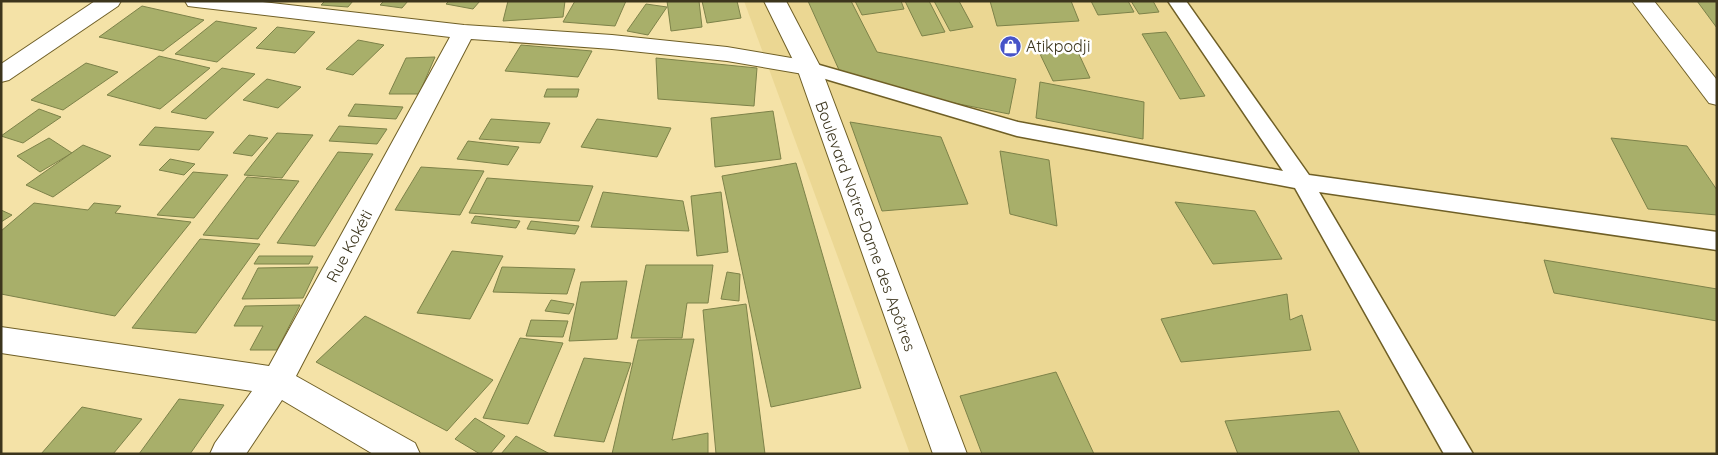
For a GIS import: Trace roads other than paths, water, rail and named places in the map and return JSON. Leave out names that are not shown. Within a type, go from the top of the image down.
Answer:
[{"type":"street","points":[[1,75],[110,1]]},
{"type":"street","points":[[196,1],[464,32],[612,42],[727,54],[809,68]]},
{"type":"street","name":"Boulevard Notre-Dame des Apôtres","points":[[775,1],[809,68],[950,454]]},
{"type":"street","points":[[1643,1],[1717,98]]},
{"type":"street","name":"Rue Kokéti","points":[[227,454],[277,382],[464,32]]},
{"type":"street","points":[[1,340],[277,382],[403,454]]},
{"type":"lane","points":[[1177,1],[1302,182],[1459,454]]},
{"type":"lane","points":[[809,68],[1017,129],[1302,182],[1717,240]]},
{"type":"place","name":"Atikpodji","points":[[1010,46]]}]
